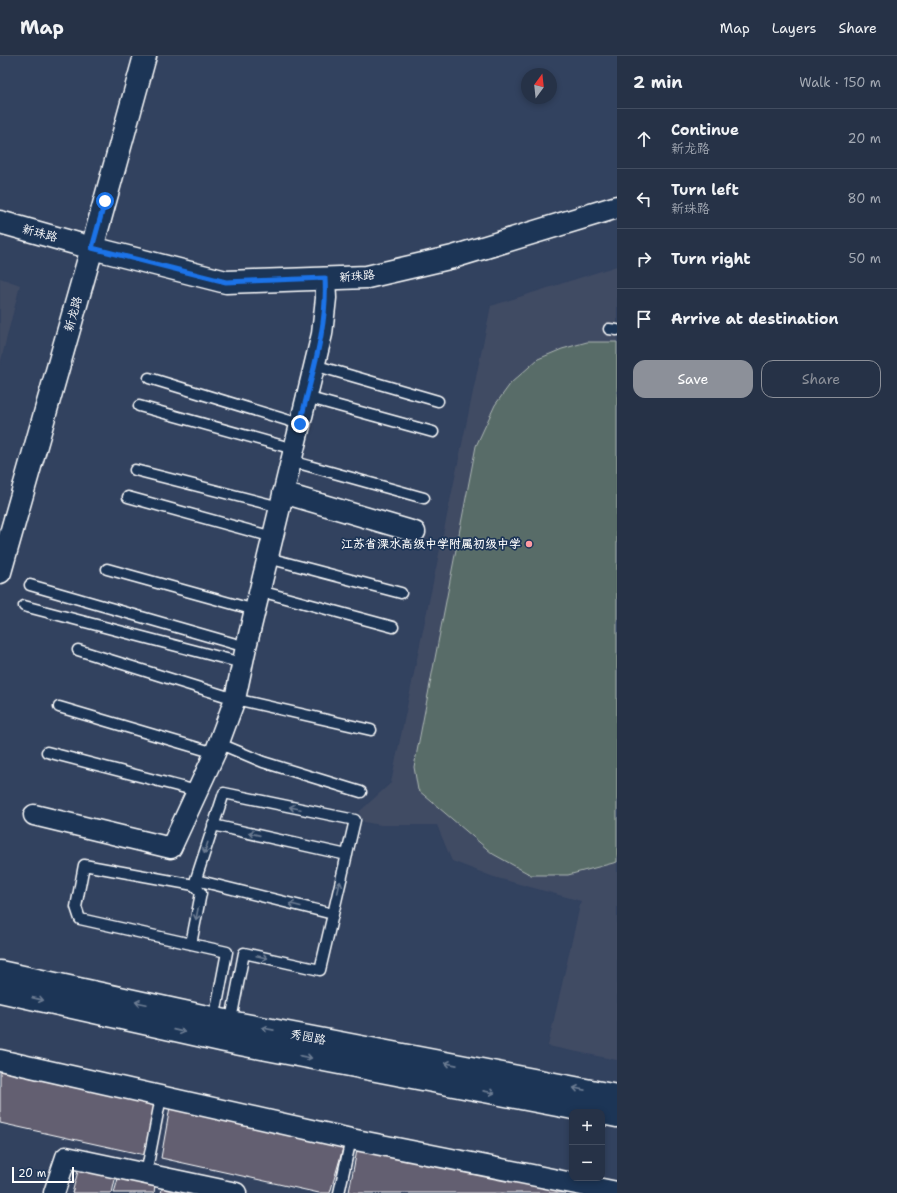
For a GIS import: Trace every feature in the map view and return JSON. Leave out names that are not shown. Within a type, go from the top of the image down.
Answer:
[{"type":"street","name":"新龙路","points":[[0,572],[145,56]]},
{"type":"street","name":"新珠路","points":[[0,222],[92,248],[226,282],[367,277],[453,257],[617,206]]},
{"type":"street","points":[[34,815],[171,848],[216,748],[235,699],[244,655],[322,334],[326,298],[325,278]]},
{"type":"street","points":[[282,500],[415,532]]},
{"type":"street","name":"秀园路","points":[[0,972],[220,1030],[580,1109]]},
{"type":"street","name":"秀园路","points":[[0,991],[220,1030],[617,1096]]},
{"type":"street","points":[[0,1060],[350,1139],[617,1192]]},
{"type":"street","points":[[605,1114],[617,1116]]},
{"type":"street","points":[[54,1193],[66,1157],[223,1192]]},
{"type":"lane","points":[[314,365],[438,401]]},
{"type":"lane","points":[[149,378],[300,424]]},
{"type":"lane","points":[[306,397],[433,432]]},
{"type":"lane","points":[[139,406],[424,498]]},
{"type":"lane","points":[[135,470],[282,500]]},
{"type":"lane","points":[[128,497],[273,537]]},
{"type":"lane","points":[[268,558],[401,593]]},
{"type":"lane","points":[[107,569],[257,601],[393,627]]},
{"type":"lane","points":[[30,585],[244,655]]},
{"type":"lane","points":[[24,606],[244,655]]},
{"type":"lane","points":[[78,650],[235,699],[371,730]]},
{"type":"lane","points":[[59,707],[216,748],[361,792]]},
{"type":"lane","points":[[47,752],[197,791]]},
{"type":"lane","points":[[191,944],[201,893],[195,883],[224,793],[355,820],[320,970],[244,953],[237,988],[220,1030]]},
{"type":"lane","points":[[214,825],[347,855]]},
{"type":"lane","points":[[220,1030],[221,984],[227,952],[80,919],[76,907],[84,865],[195,883],[333,914]]},
{"type":"lane","points":[[146,1174],[161,1097]]},
{"type":"lane","points":[[340,1193],[350,1139]]},
{"type":"shaded area","name":"江苏省溧水高级中学附属初级中学","points":[[617,266],[617,1060],[548,1046],[581,901],[494,877],[452,861],[437,825],[381,825],[364,822],[359,812],[391,783],[491,306]]},
{"type":"shaded area","points":[[0,278],[20,285],[0,364]]},
{"type":"green space","name":"江苏省溧水高级中学附属初级中学","points":[[587,342],[617,342],[617,862],[568,875],[531,875],[493,854],[418,790],[414,767],[476,446],[495,405],[511,383],[538,359],[562,349]]},
{"type":"building","points":[[0,1071],[154,1105],[145,1155],[0,1123]]},
{"type":"building","points":[[170,1107],[344,1145],[330,1193],[319,1193],[161,1158]]},
{"type":"building","points":[[358,1145],[567,1193],[349,1192]]},
{"type":"building","points":[[80,1164],[116,1175],[112,1193],[72,1193]]},
{"type":"building","points":[[119,1175],[155,1185],[154,1193],[114,1193]]},
{"type":"building","points":[[163,1185],[192,1193],[161,1193]]},
{"type":"place","name":"江苏省溧水高级中学附属初级中学","points":[[529,544]]},
{"type":"route","points":[[105,201],[92,248],[226,282],[325,278],[326,298],[322,334],[300,424]]}]
